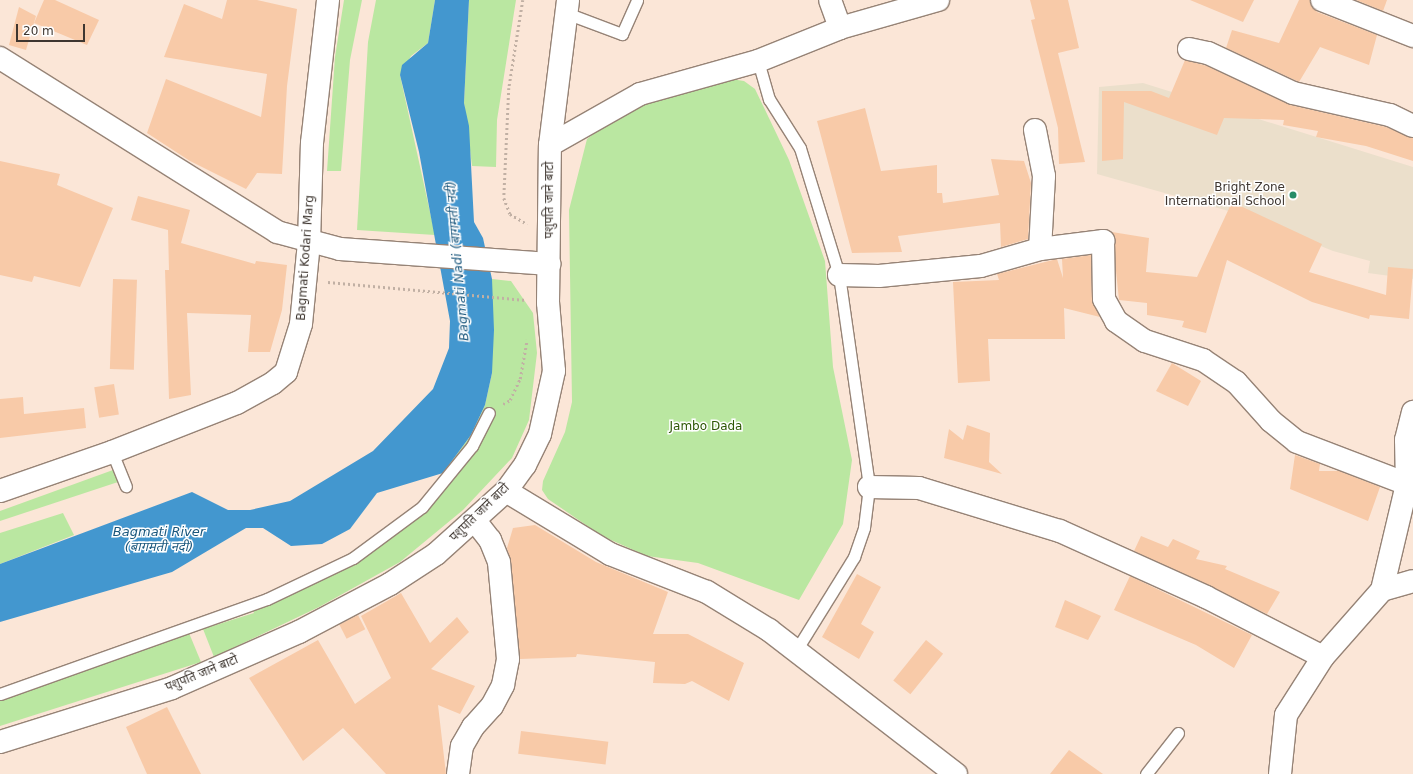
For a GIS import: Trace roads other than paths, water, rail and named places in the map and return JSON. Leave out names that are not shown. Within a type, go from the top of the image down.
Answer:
[{"type":"street","name":"Bagmati Kodari Marg","points":[[0,490],[112,452],[255,395],[286,372],[301,324],[309,243],[312,143],[328,0]]},
{"type":"street","points":[[830,0],[840,28]]},
{"type":"street","points":[[550,145],[640,94],[758,61],[840,28],[938,0]]},
{"type":"street","points":[[1322,0],[1413,36]]},
{"type":"street","name":"पशुपति जाने बाटो","points":[[0,742],[212,672],[390,584],[436,554],[475,521],[506,491],[525,465],[548,407],[554,371],[548,304],[550,145],[567,6]]},
{"type":"street","points":[[1189,49],[1208,53],[1293,93],[1390,115],[1413,126]]},
{"type":"street","points":[[0,58],[277,232],[309,243],[340,249],[549,264]]},
{"type":"street","points":[[1035,130],[1044,176],[1040,249]]},
{"type":"street","points":[[839,275],[879,276],[981,266],[1040,249],[1103,241],[1104,299],[1116,321],[1145,341],[1203,360],[1230,378],[1252,396],[1271,421],[1297,442],[1407,484]]},
{"type":"street","points":[[1280,774],[1286,715],[1323,658],[1382,590],[1407,484],[1409,440],[1413,412]]},
{"type":"street","points":[[869,487],[919,488],[1060,531],[1206,597],[1323,658]]},
{"type":"street","points":[[506,491],[610,554],[707,592],[769,630],[795,652],[956,774]]},
{"type":"street","points":[[458,774],[462,746],[473,727],[492,706],[503,685],[508,659],[499,562],[490,540],[475,521]]},
{"type":"street","points":[[1382,590],[1413,581]]},
{"type":"lane","points":[[567,6],[622,34],[637,0]]},
{"type":"lane","points":[[758,61],[769,99],[800,148],[810,175],[839,275],[869,487],[864,528],[854,557],[795,652]]},
{"type":"lane","points":[[0,694],[267,599],[353,558],[422,507],[472,446],[489,413]]},
{"type":"lane","points":[[112,452],[126,486]]},
{"type":"lane","points":[[1146,774],[1178,733]]},
{"type":"water","name":"Bagmati River (बागमती नदी)","points":[[435,0],[469,0],[464,103],[469,126],[474,222],[483,238],[492,279],[494,330],[492,373],[485,405],[471,435],[443,473],[377,493],[350,529],[322,544],[291,546],[263,528],[246,528],[172,572],[0,622],[0,564],[192,492],[228,510],[250,510],[290,501],[373,451],[433,389],[449,348],[450,321],[419,152],[400,75],[402,65],[428,43]]},
{"type":"place","name":"Bright Zone International School","points":[[1293,195]]},
{"type":"water label","name":"Bagmati Nadi (बागमती नदी)","points":[[458,261]]},
{"type":"park label","name":"Jambo Dada","points":[[706,427]]}]
